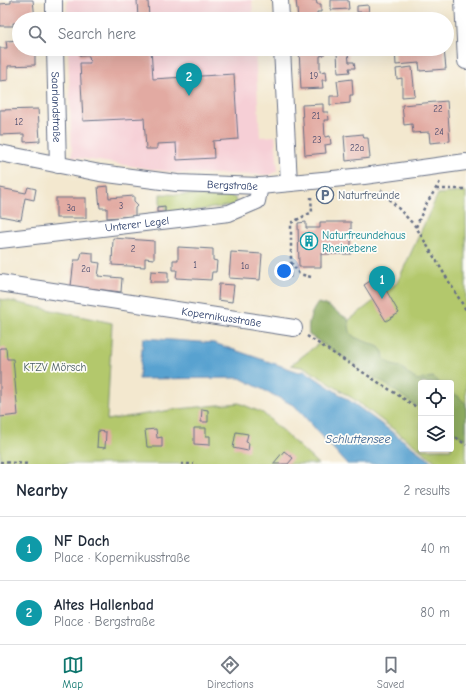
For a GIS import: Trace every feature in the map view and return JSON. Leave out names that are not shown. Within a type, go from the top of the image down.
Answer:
[{"type":"street","points":[[54,0],[54,12]]},
{"type":"street","points":[[280,0],[281,12]]},
{"type":"street","points":[[463,0],[466,61]]},
{"type":"street","name":"Saarlandstraße","points":[[55,56],[58,165]]},
{"type":"street","points":[[282,56],[289,183]]},
{"type":"street","name":"Bergstraße","points":[[0,153],[100,173],[177,183],[260,186],[364,176],[466,162]]},
{"type":"street","name":"Unterer Legel","points":[[0,240],[229,213],[257,201],[260,186]]},
{"type":"street","name":"Kopernikusstraße","points":[[0,283],[294,328]]},
{"type":"path","points":[[416,227],[425,206],[437,189],[448,164]]},
{"type":"path","points":[[364,176],[416,227],[466,310]]},
{"type":"path","points":[[437,189],[466,189]]},
{"type":"path","points":[[311,277],[299,274],[291,262],[291,223],[312,212],[312,202]]},
{"type":"path","points":[[294,328],[418,408]]},
{"type":"path","points":[[454,436],[466,446]]},
{"type":"path","points":[[0,462],[29,464]]},
{"type":"path","points":[[181,464],[194,464]]},
{"type":"shaded area","points":[[67,0],[252,0],[253,12],[67,12]]},
{"type":"shaded area","points":[[68,56],[255,56],[260,137],[275,136],[278,170],[271,175],[177,173],[72,157]]},
{"type":"green space","points":[[466,192],[466,464],[439,464],[423,452],[454,452],[454,380],[418,380],[418,448],[355,400],[306,368],[291,365],[397,283],[438,194]]},
{"type":"green space","points":[[160,194],[231,196],[235,198],[236,202],[234,205],[166,215],[165,205],[160,206]]},
{"type":"green space","name":"KTZV Mörsch","points":[[0,299],[112,323],[107,420],[178,409],[239,403],[263,413],[318,464],[0,464]]},
{"type":"green space","points":[[318,303],[328,306],[348,319],[350,332],[354,337],[379,347],[383,352],[384,359],[392,365],[403,368],[408,374],[417,380],[433,377],[436,380],[418,380],[418,407],[309,335],[310,318]]},
{"type":"green space","points":[[454,394],[466,404],[466,439],[454,433]]},
{"type":"water","name":"Schluttensee","points":[[143,338],[214,343],[299,372],[305,371],[353,403],[435,464],[347,464],[295,406],[240,378],[139,379]]},
{"type":"building","points":[[11,0],[33,0],[34,12],[12,12],[12,26],[0,26],[0,4],[11,3]]},
{"type":"building","points":[[137,0],[148,0],[149,12],[138,12]]},
{"type":"building","points":[[296,0],[316,0],[317,4],[321,4],[321,12],[297,12]]},
{"type":"building","points":[[331,0],[348,0],[349,9],[331,10]]},
{"type":"building","points":[[368,5],[369,12],[357,12],[357,6]]},
{"type":"building","points":[[6,41],[12,41],[12,56],[35,56],[35,65],[8,66],[8,80],[0,81],[0,48],[7,48]]},
{"type":"building","points":[[89,56],[151,56],[153,79],[234,74],[238,139],[213,141],[214,158],[177,160],[176,143],[157,144],[157,149],[146,149],[144,118],[83,121],[80,63],[90,63]]},
{"type":"building","points":[[299,56],[320,56],[320,72],[326,71],[327,80],[322,80],[323,88],[301,89]]},
{"type":"building","points":[[337,56],[348,56],[349,62],[354,62],[355,68],[349,68],[350,72],[338,73]]},
{"type":"building","points":[[395,56],[445,56],[446,69],[420,71],[419,63],[396,65]]},
{"type":"building","points":[[412,67],[415,96],[402,97],[402,78],[397,79],[396,69]]},
{"type":"building","points":[[352,79],[353,95],[350,95],[350,103],[330,105],[330,96],[339,96],[337,81]]},
{"type":"building","points":[[447,101],[450,141],[430,143],[429,132],[413,133],[412,124],[404,125],[402,105]]},
{"type":"building","points":[[323,104],[323,112],[328,112],[329,120],[324,120],[325,137],[330,136],[331,144],[325,145],[326,153],[305,155],[302,105]]},
{"type":"building","points":[[38,109],[40,141],[24,142],[24,134],[0,135],[0,110]]},
{"type":"building","points":[[363,134],[364,138],[368,138],[370,158],[346,161],[344,136]]},
{"type":"building","points":[[108,186],[109,198],[134,196],[134,201],[138,205],[135,208],[135,216],[107,218],[107,208],[100,208],[98,187]]},
{"type":"building","points":[[28,187],[36,189],[34,200],[25,198],[21,220],[0,216],[0,188],[26,193]]},
{"type":"building","points":[[56,198],[86,198],[86,218],[56,218]]},
{"type":"building","points":[[165,206],[165,212],[157,212],[157,207]]},
{"type":"building","points":[[306,222],[306,228],[320,228],[320,222],[351,222],[351,254],[321,254],[321,267],[299,267],[298,223]]},
{"type":"building","points":[[113,238],[154,241],[154,259],[145,258],[145,267],[112,265]]},
{"type":"building","points":[[178,247],[213,249],[213,260],[217,261],[216,272],[212,272],[211,280],[176,278],[177,270],[173,270],[173,260],[178,260]]},
{"type":"building","points":[[82,252],[93,253],[93,262],[100,263],[98,276],[122,278],[121,292],[71,286],[74,260],[80,260]]},
{"type":"building","points":[[231,252],[262,254],[260,280],[229,278]]},
{"type":"building","points":[[285,264],[291,264],[291,277],[285,277]]},
{"type":"building","points":[[151,271],[168,272],[168,282],[150,282]]},
{"type":"building","points":[[378,276],[399,313],[386,321],[364,285]]},
{"type":"building","points":[[219,284],[234,285],[232,302],[218,300]]},
{"type":"building","points":[[0,348],[6,348],[7,359],[13,359],[18,415],[0,417]]},
{"type":"building","points":[[202,409],[208,410],[208,422],[201,422]]},
{"type":"building","points":[[194,428],[206,428],[206,436],[210,436],[210,445],[194,444]]},
{"type":"building","points":[[156,429],[157,438],[162,437],[162,447],[147,447],[145,430]]},
{"type":"building","points":[[98,431],[106,432],[105,448],[97,447]]},
{"type":"building","points":[[236,432],[248,434],[246,442],[249,443],[248,451],[233,448]]},
{"type":"building","points":[[284,451],[293,458],[288,464],[273,464]]},
{"type":"place","name":"Altes Hallenbad","points":[[189,96]]},
{"type":"place","name":"Naturfreunde","points":[[325,195]]},
{"type":"place","name":"Naturfreundehaus Rheinebene","points":[[309,241]]},
{"type":"place","name":"NF Dach","points":[[382,299]]}]
